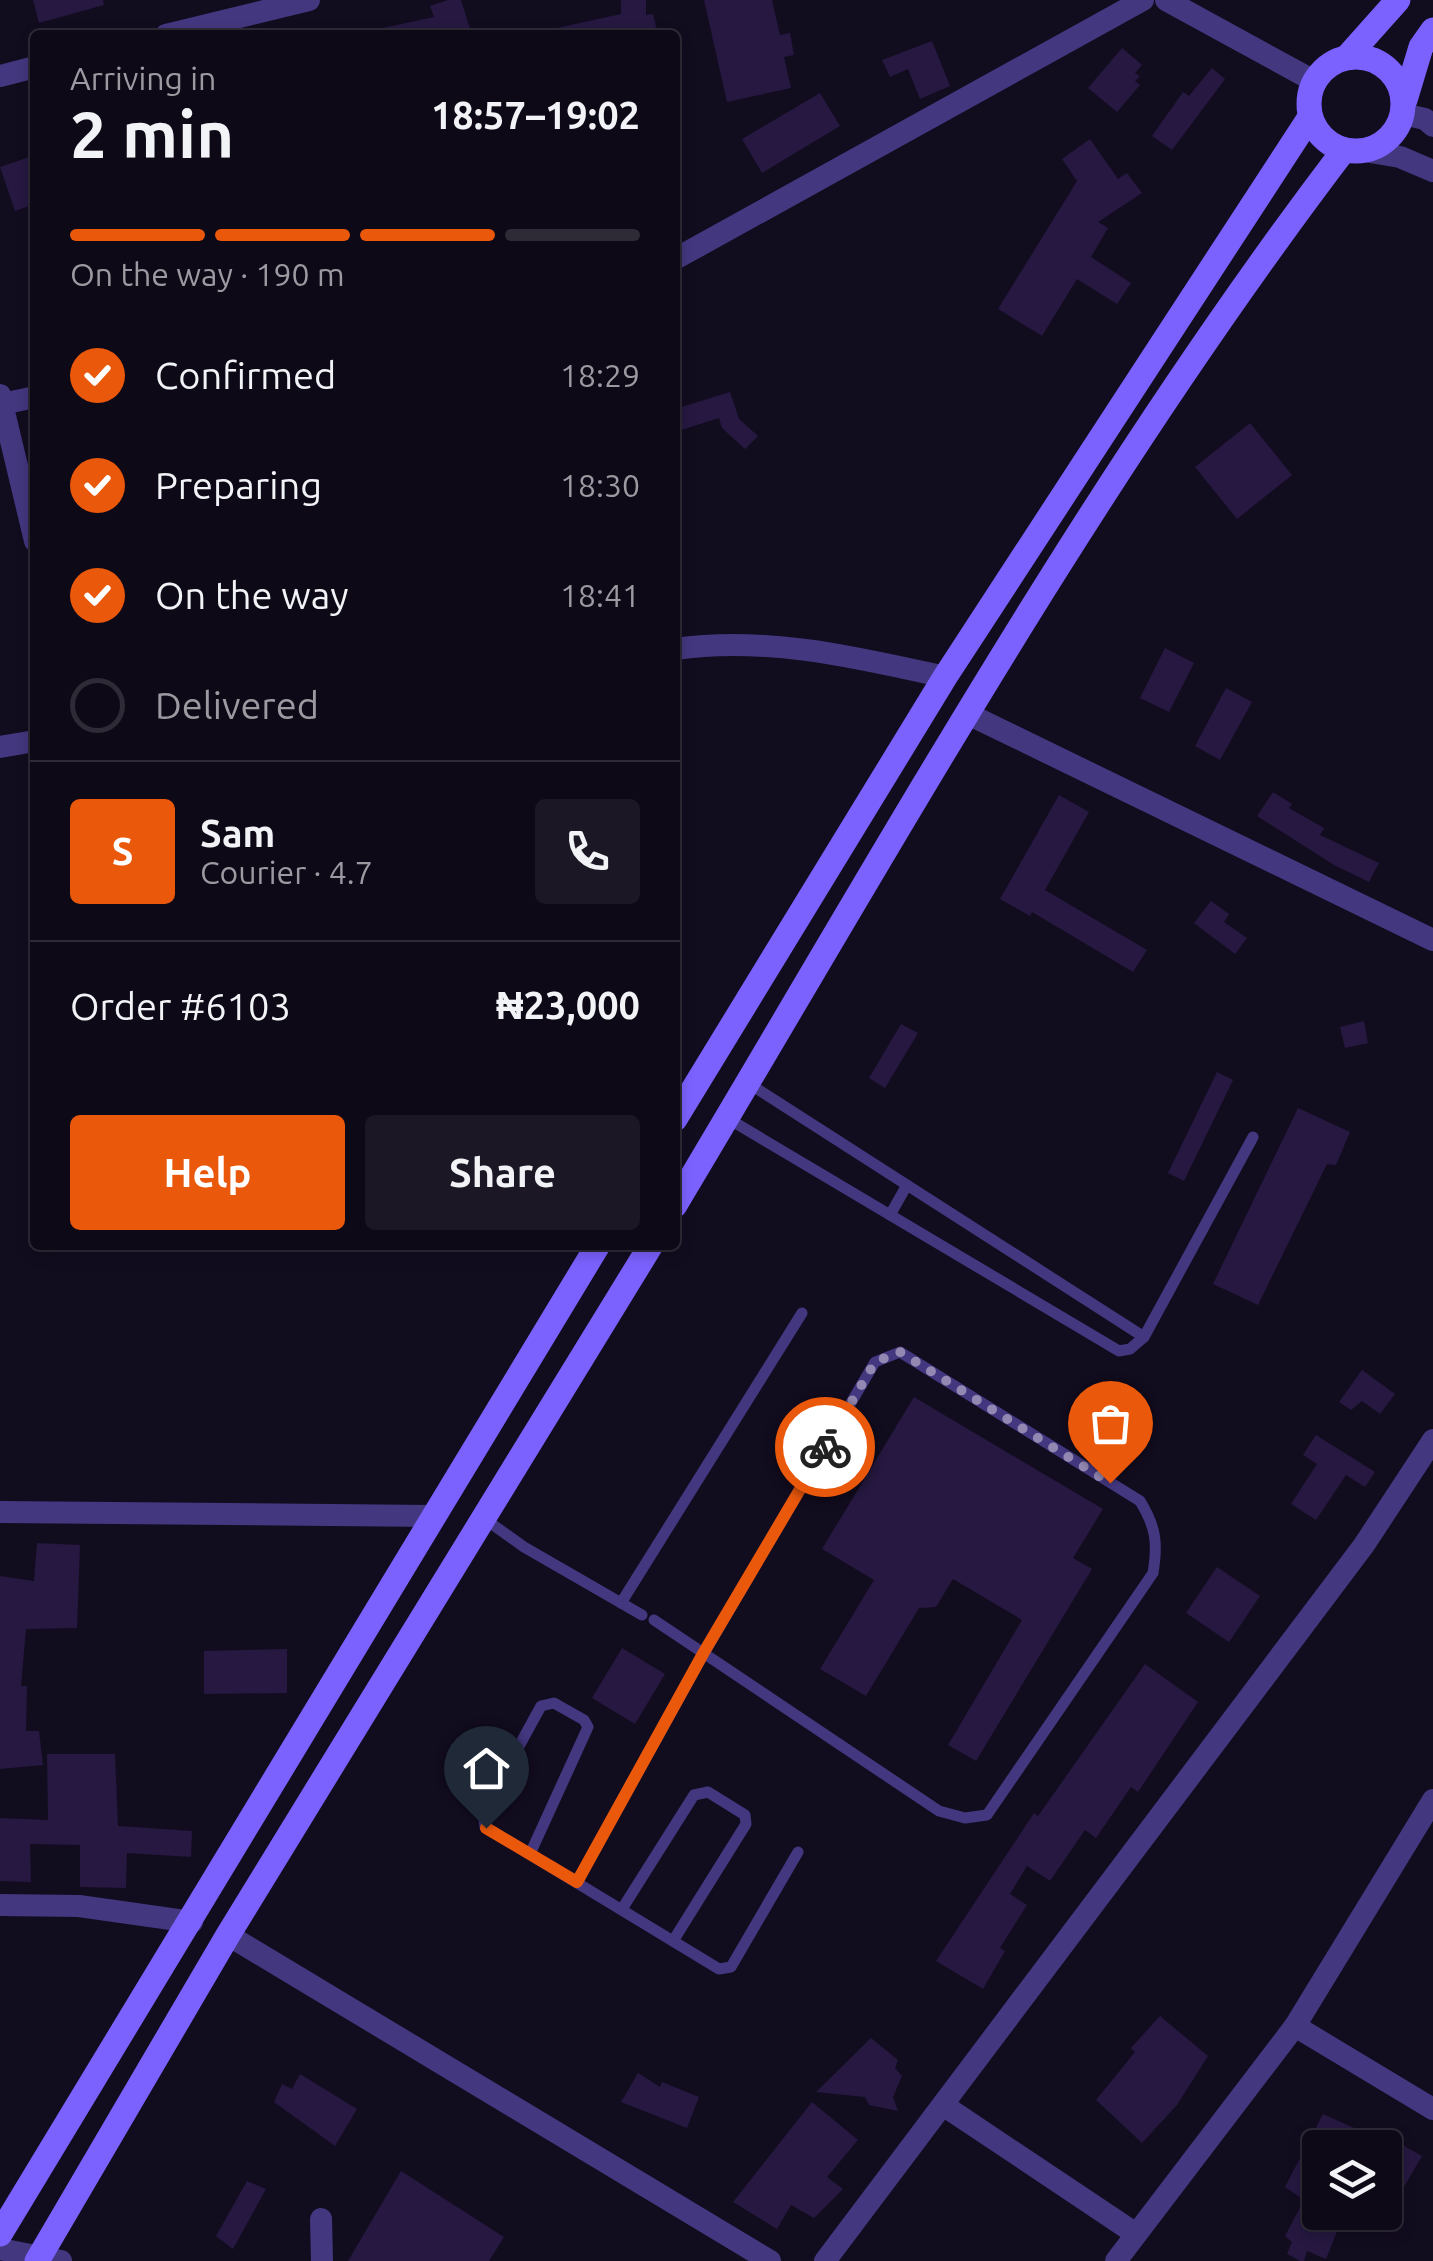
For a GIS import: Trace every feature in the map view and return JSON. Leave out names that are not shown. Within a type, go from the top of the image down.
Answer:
[{"type":"main road","points":[[1354,150],[1317,132],[1308,105],[1314,81],[1323,69],[1348,56],[1398,0]]},
{"type":"main road","points":[[680,1197],[968,714],[1102,502],[1284,228],[1354,150],[1382,144],[1396,131],[1410,75],[1433,30]]},
{"type":"main road","points":[[1348,56],[1370,58],[1390,69],[1402,88],[1404,110]]},
{"type":"main road","points":[[680,1111],[945,677],[1310,117]]},
{"type":"main road","points":[[0,2234],[595,1250]]},
{"type":"main road","points":[[46,2260],[228,1936],[648,1250]]},
{"type":"street","points":[[186,30],[309,0]]},
{"type":"street","points":[[680,255],[1142,0]]},
{"type":"street","points":[[1166,0],[1314,81]]},
{"type":"street","points":[[0,76],[30,68]]},
{"type":"street","points":[[1404,110],[1433,126]]},
{"type":"street","points":[[1354,150],[1400,158],[1433,171]]},
{"type":"street","points":[[30,397],[1,400],[30,519]]},
{"type":"street","points":[[680,648],[743,642],[847,655],[945,677]]},
{"type":"street","points":[[968,714],[1433,940]]},
{"type":"street","points":[[0,747],[30,743]]},
{"type":"street","points":[[825,2261],[1364,1545],[1433,1440]]},
{"type":"street","points":[[0,1512],[432,1516]]},
{"type":"street","points":[[1116,2261],[1295,2026],[1433,1800]]},
{"type":"street","points":[[0,1905],[79,1906],[192,1922]]},
{"type":"street","points":[[228,1936],[770,2261]]},
{"type":"street","points":[[1295,2026],[1433,2109]]},
{"type":"street","points":[[943,2105],[1136,2234]]},
{"type":"street","points":[[321,2219],[322,2261]]},
{"type":"street","points":[[0,2250],[46,2260]]},
{"type":"lane","points":[[748,1083],[1144,1337]]},
{"type":"lane","points":[[727,1118],[1119,1351],[1130,1349],[1144,1337],[1253,1137]]},
{"type":"lane","points":[[890,1214],[907,1185]]},
{"type":"lane","points":[[621,1603],[802,1313]]},
{"type":"lane","points":[[482,1517],[524,1548],[704,1652],[939,1810],[965,1818],[987,1815],[1153,1573],[1157,1548],[1154,1524],[1140,1501],[900,1352],[886,1355],[875,1362],[704,1652],[577,1882]]},
{"type":"lane","points":[[530,1854],[588,1727],[584,1720],[554,1703],[541,1706],[483,1812],[486,1828],[719,1969],[730,1967],[798,1852]]},
{"type":"lane","points":[[622,1910],[694,1796],[708,1792],[745,1815],[746,1824],[673,1941]]},
{"type":"building","points":[[33,0],[103,0],[104,5],[39,23]]},
{"type":"building","points":[[461,0],[470,30],[383,30],[434,17],[430,6]]},
{"type":"building","points":[[621,0],[646,0],[646,15],[653,14],[657,30],[557,30],[557,28],[621,14]]},
{"type":"building","points":[[704,0],[772,0],[780,35],[790,33],[794,55],[784,57],[791,88],[727,102]]},
{"type":"building","points":[[932,41],[950,86],[920,99],[908,69],[890,77],[882,60]]},
{"type":"building","points":[[1122,48],[1142,65],[1135,73],[1140,76],[1135,81],[1140,85],[1117,112],[1088,88]]},
{"type":"building","points":[[1212,68],[1225,79],[1172,150],[1152,136],[1183,92],[1189,96]]},
{"type":"building","points":[[820,93],[840,126],[762,173],[742,139]]},
{"type":"building","points":[[1090,139],[1118,179],[1127,173],[1142,193],[1098,222],[1108,228],[1091,257],[1131,283],[1117,304],[1077,279],[1042,336],[998,309],[1077,181],[1062,159]]},
{"type":"building","points":[[30,157],[30,206],[15,211],[0,167]]},
{"type":"building","points":[[730,392],[739,419],[758,436],[745,449],[722,428],[719,418],[680,430],[680,407]]},
{"type":"building","points":[[1250,423],[1292,475],[1237,519],[1195,467]]},
{"type":"building","points":[[1165,648],[1194,663],[1169,712],[1140,698]]},
{"type":"building","points":[[1226,688],[1252,702],[1220,760],[1195,746]]},
{"type":"building","points":[[1273,792],[1292,804],[1289,808],[1324,828],[1320,835],[1379,863],[1369,882],[1334,865],[1257,816]]},
{"type":"building","points":[[1059,795],[1089,812],[1045,890],[1147,950],[1133,972],[1032,912],[1030,916],[1000,899]]},
{"type":"building","points":[[1211,901],[1229,914],[1224,922],[1247,938],[1235,954],[1194,923]]},
{"type":"building","points":[[1364,1021],[1368,1043],[1345,1048],[1340,1027]]},
{"type":"building","points":[[901,1024],[918,1033],[885,1088],[869,1078]]},
{"type":"building","points":[[1217,1072],[1233,1080],[1184,1181],[1168,1173]]},
{"type":"building","points":[[1298,1108],[1350,1132],[1336,1165],[1327,1164],[1258,1305],[1213,1284]]},
{"type":"building","points":[[1362,1370],[1395,1394],[1380,1414],[1362,1401],[1351,1410],[1339,1402]]},
{"type":"building","points":[[914,1397],[1103,1509],[1073,1558],[1092,1569],[976,1761],[948,1745],[1022,1620],[953,1579],[936,1607],[919,1608],[866,1696],[820,1669],[874,1580],[822,1549]]},
{"type":"building","points":[[1316,1435],[1375,1472],[1365,1487],[1346,1475],[1316,1520],[1291,1504],[1317,1464],[1303,1455]]},
{"type":"building","points":[[37,1543],[80,1545],[77,1628],[26,1629],[21,1686],[27,1686],[26,1731],[39,1731],[43,1765],[0,1769],[0,1576],[34,1581]]},
{"type":"building","points":[[1217,1567],[1260,1596],[1229,1642],[1186,1613]]},
{"type":"building","points":[[622,1648],[665,1674],[635,1724],[592,1698]]},
{"type":"building","points":[[287,1649],[287,1693],[204,1694],[204,1651]]},
{"type":"building","points":[[1145,1664],[1198,1702],[1138,1792],[1131,1787],[1096,1838],[1085,1830],[1050,1881],[1027,1866],[1010,1894],[1027,1905],[1000,1948],[1005,1951],[983,1989],[936,1961],[1034,1813],[1038,1816]]},
{"type":"building","points":[[47,1754],[115,1754],[118,1826],[192,1831],[191,1857],[127,1853],[126,1888],[80,1887],[80,1845],[30,1844],[31,1882],[0,1881],[0,1818],[48,1820]]},
{"type":"building","points":[[1160,2016],[1208,2056],[1177,2105],[1142,2143],[1096,2100],[1135,2052],[1131,2048]]},
{"type":"building","points":[[871,2038],[898,2060],[895,2068],[902,2076],[893,2097],[898,2111],[869,2105],[865,2097],[816,2092]]},
{"type":"building","points":[[638,2073],[660,2087],[662,2082],[699,2097],[687,2128],[621,2102]]},
{"type":"building","points":[[300,2074],[357,2109],[335,2146],[274,2102],[282,2084],[292,2089]]},
{"type":"building","points":[[812,2102],[858,2140],[827,2177],[843,2189],[814,2218],[791,2205],[777,2229],[733,2202]]},
{"type":"building","points":[[1323,2114],[1359,2130],[1315,2130]]},
{"type":"building","points":[[1402,2145],[1422,2156],[1402,2190]]},
{"type":"building","points":[[1302,2154],[1302,2199],[1285,2187]]},
{"type":"building","points":[[401,2171],[504,2237],[489,2261],[348,2261]]},
{"type":"building","points":[[247,2181],[266,2189],[233,2249],[216,2236]]},
{"type":"building","points":[[1302,2204],[1302,2230],[1338,2230],[1326,2259],[1307,2251],[1304,2261],[1287,2254],[1292,2242],[1285,2236]]},
{"type":"way so far","points":[[825,1447],[875,1362],[900,1352],[1110,1483]]},
{"type":"route","points":[[486,1828],[577,1882],[704,1652],[825,1447]]}]
